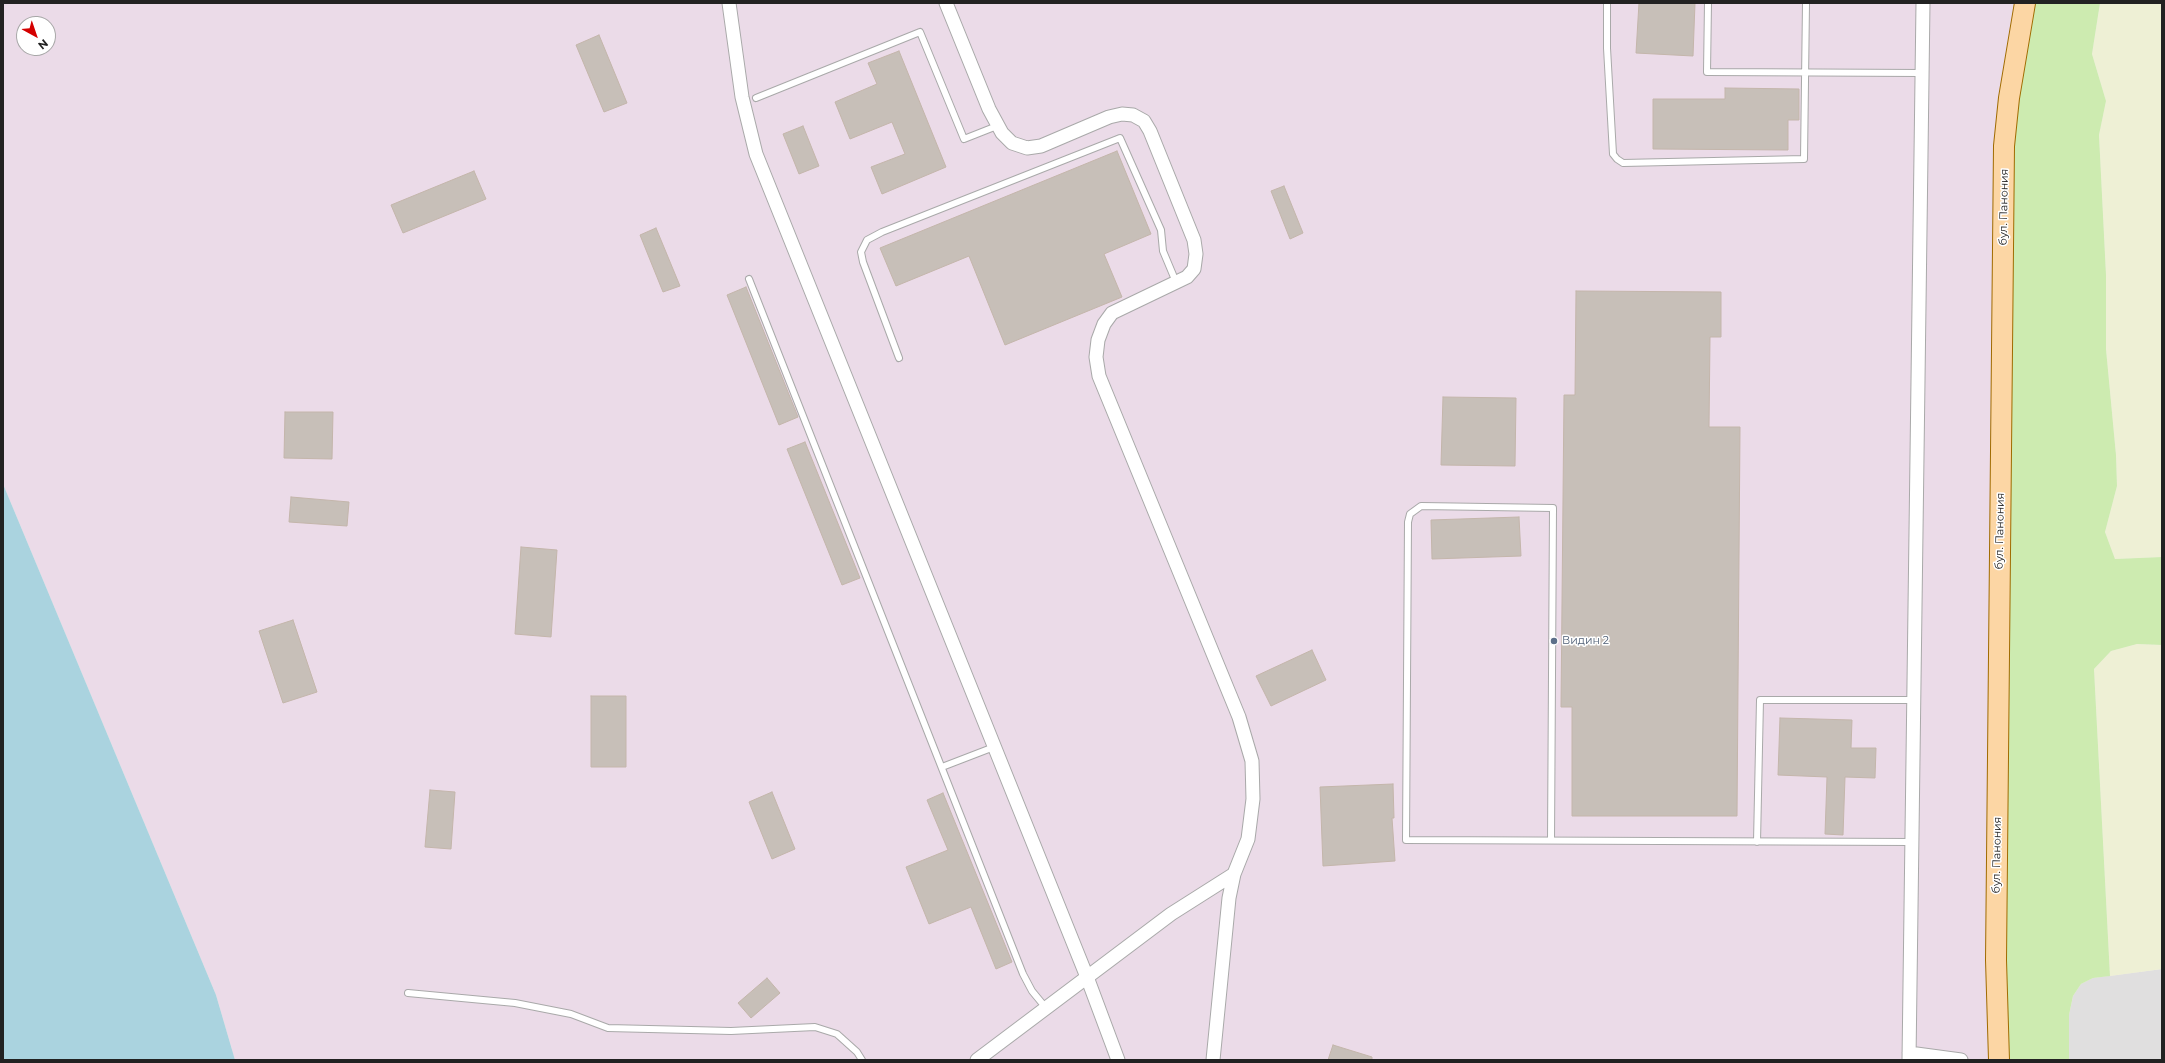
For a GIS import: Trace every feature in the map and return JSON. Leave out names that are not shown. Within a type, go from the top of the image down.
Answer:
[{"type":"main road","name":"бул. Панония","points":[[1999,1060],[1996,960],[2004,146],[2009,98],[2025,3]]},
{"type":"street","points":[[729,3],[742,97],[756,154],[1087,977],[1118,1060]]},
{"type":"street","points":[[946,3],[997,126],[1012,142],[1027,148],[1041,146],[1122,114],[1134,115],[1144,121],[1150,130],[1194,240],[1196,254],[1194,269],[1186,277],[1112,313],[1104,324],[1098,340],[1096,357],[1100,376],[1239,717],[1252,761],[1253,799],[1248,839],[1234,874],[1229,898],[1213,1060]]},
{"type":"street","points":[[1923,3],[1909,1057],[1961,1060]]},
{"type":"street","points":[[977,1060],[1171,914],[1234,874]]},
{"type":"lane","points":[[1607,3],[1608,56],[1614,154],[1617,160],[1623,163],[1804,159],[1806,3]]},
{"type":"lane","points":[[1708,3],[1706,72],[1922,73]]},
{"type":"lane","points":[[756,98],[920,32],[964,139],[997,126]]},
{"type":"lane","points":[[899,358],[863,262],[861,252],[867,240],[882,232],[1120,138],[1161,230],[1163,251],[1176,282]]},
{"type":"lane","points":[[750,279],[1024,974],[1032,991],[1046,1008]]},
{"type":"lane","points":[[1551,840],[1553,508],[1420,506],[1410,514],[1408,522],[1406,840],[1912,842]]},
{"type":"lane","points":[[1757,842],[1760,700],[1914,700]]},
{"type":"lane","points":[[942,767],[994,747]]},
{"type":"lane","points":[[408,993],[515,1004],[571,1014],[608,1028],[731,1032],[815,1028],[837,1034],[857,1052],[862,1060]]},
{"type":"shaded area","points":[[3,3],[2025,3],[1999,1060],[235,1060],[216,995],[3,484]]},
{"type":"shaded area","points":[[2162,969],[2162,1060],[2069,1060],[2069,1015],[2073,996],[2081,984],[2093,978]]},
{"type":"green space","points":[[2025,3],[2100,3],[2092,54],[2106,101],[2099,135],[2106,275],[2106,349],[2116,455],[2117,486],[2105,532],[2115,559],[2162,557],[2162,645],[2137,644],[2111,651],[2094,669],[2110,976],[2093,978],[2081,984],[2073,996],[2069,1015],[2069,1060],[1999,1060],[2004,146]]},
{"type":"green space","points":[[2100,3],[2162,3],[2162,557],[2115,559],[2105,532],[2117,486],[2116,455],[2106,349],[2106,275],[2099,135],[2106,101],[2092,54]]},
{"type":"green space","points":[[2137,644],[2162,645],[2162,969],[2110,976],[2094,669],[2111,651]]},
{"type":"water","points":[[3,484],[216,995],[235,1060],[3,1060]]},
{"type":"building","points":[[1639,3],[1695,3],[1693,56],[1636,53]]},
{"type":"building","points":[[599,35],[627,103],[604,112],[576,45]]},
{"type":"building","points":[[899,51],[946,167],[882,194],[871,167],[905,154],[892,122],[850,139],[835,102],[877,84],[868,63]]},
{"type":"building","points":[[1725,88],[1799,89],[1799,120],[1788,120],[1788,150],[1653,149],[1653,99],[1725,99]]},
{"type":"building","points":[[803,126],[819,166],[799,174],[783,134]]},
{"type":"building","points":[[1117,151],[1151,234],[1104,254],[1122,297],[1005,345],[969,256],[896,286],[880,248]]},
{"type":"building","points":[[474,171],[486,199],[403,233],[391,205]]},
{"type":"building","points":[[1284,186],[1303,233],[1290,239],[1271,191]]},
{"type":"building","points":[[656,228],[680,286],[663,292],[640,235]]},
{"type":"building","points":[[746,287],[798,417],[779,425],[727,295]]},
{"type":"building","points":[[1576,291],[1721,292],[1721,337],[1710,337],[1709,427],[1740,427],[1737,816],[1572,816],[1572,707],[1561,707],[1564,395],[1575,395]]},
{"type":"building","points":[[1443,397],[1516,398],[1515,466],[1441,465]]},
{"type":"building","points":[[285,412],[333,412],[332,459],[284,458]]},
{"type":"building","points":[[805,442],[860,578],[842,585],[787,449]]},
{"type":"building","points":[[291,497],[349,502],[347,526],[289,522]]},
{"type":"building","points":[[1519,517],[1521,556],[1432,559],[1431,520]]},
{"type":"building","points":[[521,547],[557,550],[551,637],[515,634]]},
{"type":"building","points":[[293,620],[317,692],[283,703],[259,631]]},
{"type":"building","points":[[1312,650],[1326,680],[1271,706],[1256,676]]},
{"type":"building","points":[[591,696],[626,696],[626,767],[591,767]]},
{"type":"building","points":[[1780,718],[1852,720],[1851,748],[1876,748],[1875,778],[1845,777],[1843,835],[1825,834],[1827,777],[1778,775]]},
{"type":"building","points":[[1393,784],[1394,818],[1392,818],[1395,861],[1323,866],[1320,787]]},
{"type":"building","points":[[430,790],[455,792],[451,849],[425,847]]},
{"type":"building","points":[[772,792],[795,849],[772,859],[749,802]]},
{"type":"building","points":[[943,793],[1012,962],[996,969],[971,907],[929,924],[906,867],[948,850],[927,800]]},
{"type":"building","points":[[767,978],[780,993],[751,1018],[738,1003]]},
{"type":"building","points":[[1333,1045],[1372,1057],[1372,1060],[1328,1060]]},
{"type":"place","name":"Видин 2","points":[[1554,641]]}]
